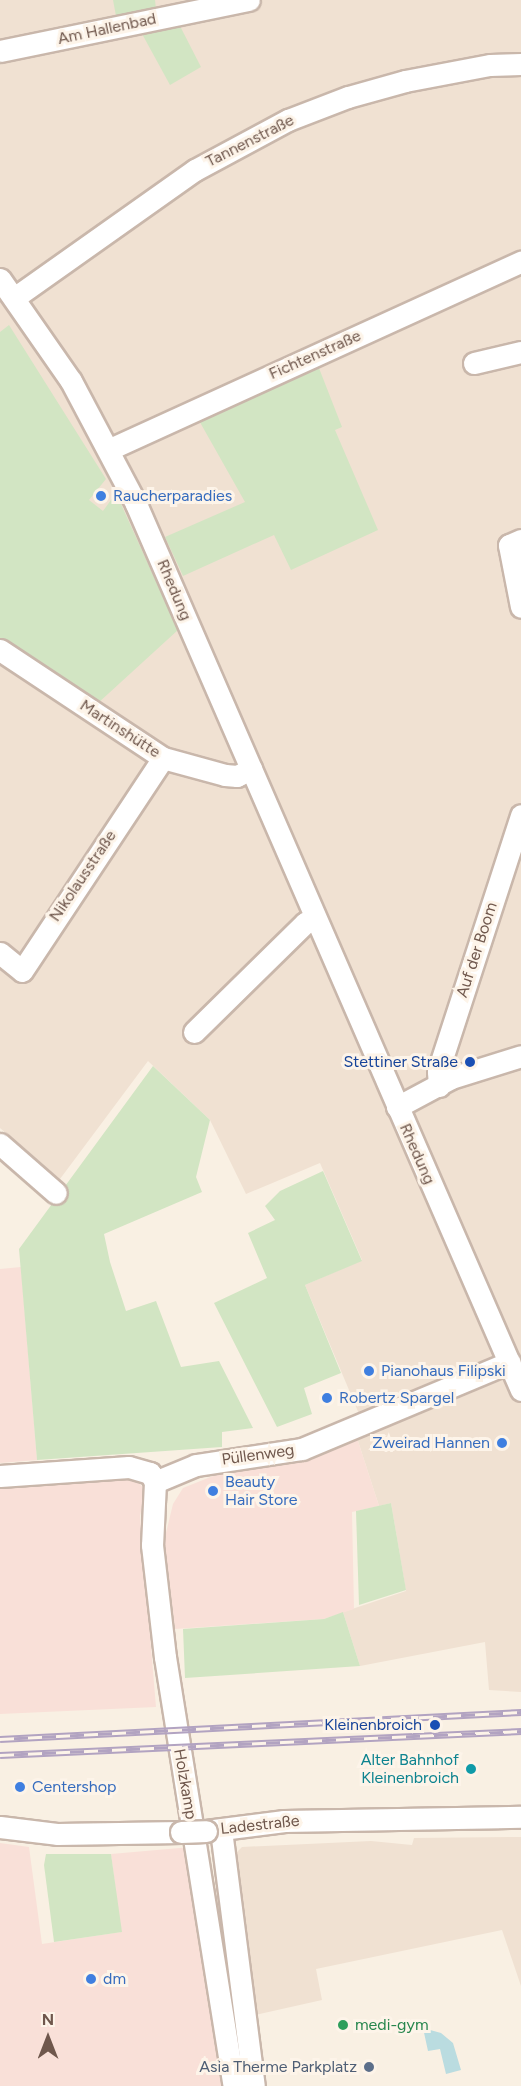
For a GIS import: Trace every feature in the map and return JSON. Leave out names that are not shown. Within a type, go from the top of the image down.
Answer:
[{"type":"street","name":"Am Hallenbad","points":[[0,51],[249,0]]},
{"type":"street","name":"Tannenstraße","points":[[14,298],[195,170],[288,120],[348,97],[405,81],[490,65],[521,64]]},
{"type":"street","name":"Fichtenstraße","points":[[110,449],[521,262]]},
{"type":"street","name":"Rhedung","points":[[0,279],[63,367],[110,449],[521,1390]]},
{"type":"street","points":[[474,363],[521,352]]},
{"type":"street","points":[[515,543],[521,607]]},
{"type":"street","name":"Martinshütte","points":[[0,650],[163,758],[225,775],[237,776],[251,769]]},
{"type":"street","name":"Nikolausstraße","points":[[0,953],[22,971],[163,758]]},
{"type":"street","name":"Auf der Boom","points":[[439,1086],[438,1071],[521,814]]},
{"type":"street","points":[[194,1032],[305,923],[315,918]]},
{"type":"street","points":[[397,1107],[451,1078],[521,1056]]},
{"type":"street","points":[[0,1144],[56,1193]]},
{"type":"street","name":"Püllenweg","points":[[155,1482],[196,1465],[302,1449],[510,1362]]},
{"type":"street","points":[[0,1476],[121,1467],[142,1469],[155,1482]]},
{"type":"street","name":"Holzkamp","points":[[155,1482],[152,1545],[165,1657],[234,2086]]},
{"type":"street","name":"Ladestraße","points":[[0,1827],[57,1834],[181,1832],[284,1821],[521,1817]]},
{"type":"street","name":"Holzkamp","points":[[213,1830],[254,2086]]},
{"type":"shaded area","points":[[0,0],[521,0],[521,1692],[489,1690],[485,1642],[360,1666],[343,1612],[406,1591],[391,1503],[379,1506],[357,1438],[367,1433],[305,1285],[362,1260],[320,1163],[246,1194],[210,1120],[148,1061],[60,1179],[0,1128]]},
{"type":"shaded area","points":[[21,1267],[37,1460],[0,1463],[0,1269]]},
{"type":"shaded area","points":[[357,1438],[379,1506],[352,1512],[354,1609],[324,1619],[175,1629],[164,1541],[173,1504],[183,1488],[228,1470],[288,1464]]},
{"type":"shaded area","points":[[126,1478],[138,1482],[145,1490],[140,1516],[156,1707],[0,1714],[0,1489]]},
{"type":"shaded area","points":[[521,1837],[521,1986],[502,1930],[316,1969],[322,2000],[251,2016],[232,1857],[242,1847],[371,1841],[412,1845],[414,1838]]},
{"type":"shaded area","points":[[0,1843],[29,1847],[42,1944],[121,1932],[111,1854],[191,1847],[222,2086],[0,2086]]},
{"type":"green space","points":[[113,0],[155,0],[156,9],[116,16]]},
{"type":"green space","points":[[180,26],[201,67],[170,85],[141,32]]},
{"type":"green space","points":[[9,325],[106,479],[89,500],[103,511],[116,493],[178,630],[97,704],[0,640],[0,332]]},
{"type":"green space","points":[[317,363],[342,427],[335,430],[378,530],[291,570],[274,535],[183,576],[165,537],[245,502],[197,417]]},
{"type":"green space","points":[[153,1066],[210,1120],[196,1177],[202,1192],[104,1234],[110,1262],[126,1311],[156,1301],[181,1367],[219,1361],[253,1428],[222,1432],[222,1447],[37,1460],[19,1249]]},
{"type":"green space","points":[[323,1171],[362,1261],[305,1285],[341,1373],[304,1388],[312,1414],[277,1427],[214,1303],[267,1278],[248,1233],[275,1220],[265,1206],[280,1191]]},
{"type":"green space","points":[[391,1503],[406,1590],[359,1605],[356,1511]]},
{"type":"green space","points":[[343,1612],[360,1666],[185,1678],[183,1629],[324,1619]]},
{"type":"green space","points":[[46,1854],[111,1854],[122,1932],[54,1942],[44,1865]]},
{"type":"water","points":[[423,2028],[441,2033],[453,2043],[461,2070],[446,2074],[440,2049],[428,2051]]},
{"type":"railway","points":[[0,1739],[521,1712]]},
{"type":"railway","points":[[0,1755],[521,1731]]},
{"type":"place","name":"Raucherparadies","points":[[101,496]]},
{"type":"place","name":"Stettiner Straße","points":[[470,1062]]},
{"type":"place","name":"Pianohaus Filipski","points":[[369,1371]]},
{"type":"place","name":"Robertz Spargel","points":[[327,1398]]},
{"type":"place","name":"Zweirad Hannen","points":[[502,1443]]},
{"type":"place","name":"Beauty Hair Store","points":[[213,1491]]},
{"type":"place","name":"Kleinenbroich","points":[[435,1725]]},
{"type":"place","name":"Alter Bahnhof Kleinenbroich","points":[[471,1769]]},
{"type":"place","name":"Centershop","points":[[20,1787]]},
{"type":"place","name":"dm","points":[[91,1979]]},
{"type":"place","name":"medi-gym","points":[[343,2025]]},
{"type":"place","name":"Asia Therme Parkplatz","points":[[369,2067]]}]
